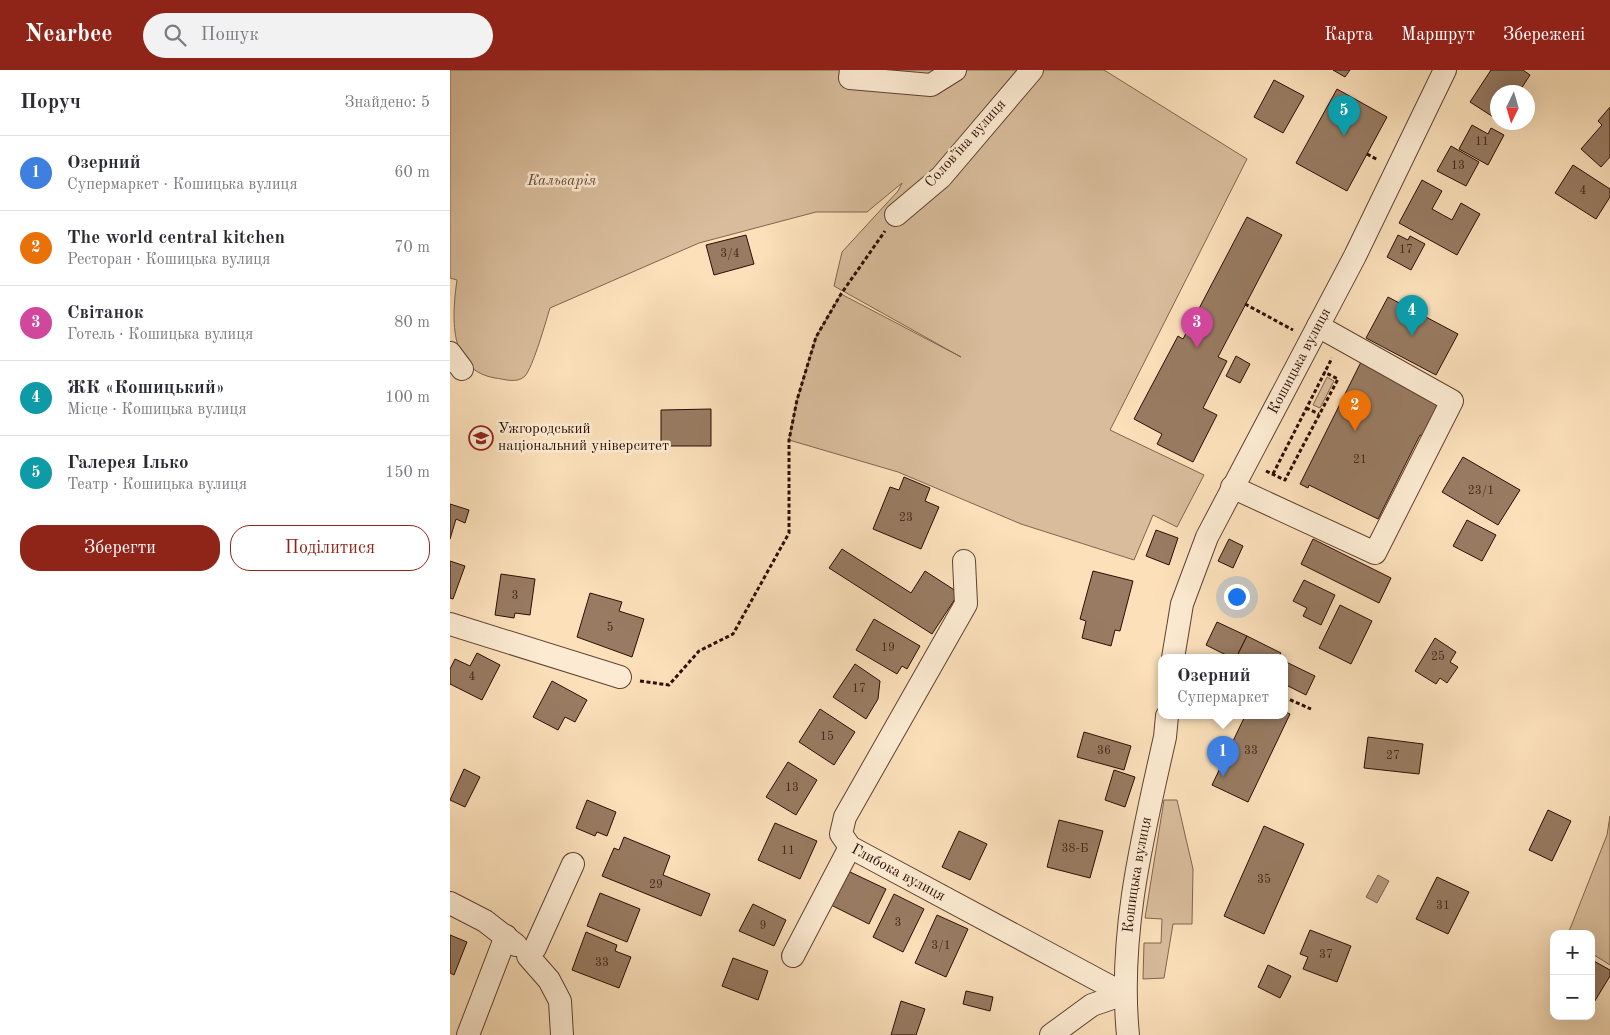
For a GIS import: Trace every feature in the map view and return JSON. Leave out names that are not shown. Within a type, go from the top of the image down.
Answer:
[{"type":"street","points":[[851,70],[850,78],[931,85],[955,70]]},
{"type":"street","name":"Соловʼїна вулиця","points":[[896,214],[940,177],[1032,70]]},
{"type":"street","name":"Кошицька вулиця","points":[[1174,654],[1182,604],[1207,537],[1355,256],[1445,70]]},
{"type":"street","points":[[1232,487],[1375,553],[1452,401],[1314,333]]},
{"type":"street","name":"Глибока вулиця","points":[[964,561],[966,604],[845,817],[841,834],[850,847],[1124,994]]},
{"type":"street","points":[[450,624],[620,677]]},
{"type":"street","name":"Кошицька вулиця","points":[[1128,1035],[1124,994],[1134,885],[1165,737],[1167,719]]},
{"type":"street","points":[[793,956],[850,847]]},
{"type":"street","points":[[528,956],[535,948],[573,864]]},
{"type":"street","points":[[450,903],[485,921],[506,936],[528,956],[549,980],[560,1002],[562,1035]]},
{"type":"street","points":[[468,1035],[506,936]]},
{"type":"street","points":[[1051,1035],[1092,1005],[1124,994]]},
{"type":"path","points":[[1367,154],[1380,161]]},
{"type":"path","points":[[620,677],[669,686],[699,651],[733,634],[789,533],[789,440],[797,400],[816,338],[841,294],[896,214]]},
{"type":"path","points":[[1246,304],[1314,333],[1335,352],[1272,474]]},
{"type":"path","points":[[1285,480],[1338,379],[1324,372]]},
{"type":"path","points":[[1306,408],[1319,414]]},
{"type":"path","points":[[1288,699],[1311,709]]},
{"type":"green space","name":"Кальварія","points":[[450,70],[1104,70],[1247,159],[1110,430],[1204,475],[1177,527],[1153,515],[1134,560],[1021,524],[898,472],[789,440],[797,400],[816,337],[841,294],[961,357],[834,286],[842,252],[898,191],[902,183],[867,212],[816,212],[699,243],[550,308],[535,354],[525,376],[518,380],[510,380],[480,373],[469,365],[462,355],[457,342],[454,312],[457,280],[450,278]]},
{"type":"green space","points":[[1327,377],[1334,381],[1320,408],[1313,405]]},
{"type":"green space","points":[[1164,800],[1177,800],[1193,869],[1192,924],[1173,924],[1164,978],[1143,979],[1144,943],[1161,943],[1162,919],[1145,918]]},
{"type":"green space","points":[[1610,816],[1610,965],[1595,956],[1595,930],[1570,930],[1607,835]]},
{"type":"shaded area","points":[[1378,875],[1389,881],[1377,903],[1366,897]]},
{"type":"building","points":[[1333,70],[1350,70],[1345,77]]},
{"type":"building","points":[[1491,70],[1523,70],[1530,75],[1524,85],[1490,85],[1490,115],[1470,102]]},
{"type":"building","points":[[1274,80],[1304,96],[1283,133],[1254,117]]},
{"type":"building","points":[[1337,89],[1387,117],[1347,191],[1296,163]]},
{"type":"building","points":[[1610,107],[1610,157],[1601,167],[1581,149],[1602,125],[1598,121]]},
{"type":"building","points":[[1472,125],[1488,134],[1490,130],[1495,130],[1504,135],[1488,165],[1459,149]]},
{"type":"building","points":[[1451,146],[1479,162],[1466,186],[1437,171]]},
{"type":"building","points":[[1573,165],[1610,189],[1610,197],[1596,219],[1555,193]]},
{"type":"building","points":[[1422,180],[1442,191],[1432,209],[1452,220],[1461,203],[1480,214],[1457,255],[1399,223]]},
{"type":"building","points":[[1247,217],[1282,235],[1218,357],[1227,361],[1203,408],[1217,415],[1193,462],[1157,444],[1162,434],[1134,419],[1178,336],[1183,339]]},
{"type":"building","points":[[746,235],[754,264],[714,275],[706,245]]},
{"type":"building","points":[[1398,235],[1408,240],[1410,236],[1425,244],[1411,270],[1387,257]]},
{"type":"building","points":[[1388,297],[1458,334],[1436,375],[1366,338]]},
{"type":"building","points":[[1236,356],[1250,364],[1240,383],[1226,376]]},
{"type":"building","points":[[1361,362],[1440,402],[1423,436],[1420,435],[1378,519],[1309,485],[1308,488],[1300,484]]},
{"type":"building","points":[[711,409],[711,446],[661,446],[661,410]]},
{"type":"building","points":[[1463,457],[1520,490],[1498,525],[1442,492]]},
{"type":"building","points":[[904,477],[930,488],[925,501],[939,507],[921,549],[873,529],[890,487],[899,490]]},
{"type":"building","points":[[450,504],[469,510],[465,523],[456,519],[450,539]]},
{"type":"building","points":[[1467,520],[1496,535],[1482,561],[1453,546]]},
{"type":"building","points":[[1156,530],[1178,538],[1169,565],[1146,556]]},
{"type":"building","points":[[1229,539],[1243,546],[1233,568],[1218,561]]},
{"type":"building","points":[[1313,539],[1391,578],[1379,603],[1301,564]]},
{"type":"building","points":[[842,549],[911,593],[925,571],[959,593],[932,634],[829,568]]},
{"type":"building","points":[[450,561],[465,566],[453,599],[450,598]]},
{"type":"building","points":[[1093,571],[1133,581],[1120,631],[1115,630],[1111,646],[1082,638],[1086,621],[1080,619]]},
{"type":"building","points":[[501,574],[535,579],[530,615],[515,613],[514,618],[495,615]]},
{"type":"building","points":[[1304,580],[1335,595],[1321,625],[1303,616],[1307,608],[1293,601]]},
{"type":"building","points":[[590,593],[622,602],[619,611],[644,619],[632,657],[577,637]]},
{"type":"building","points":[[1340,605],[1372,621],[1351,664],[1319,648]]},
{"type":"building","points":[[874,619],[920,646],[907,669],[902,666],[897,674],[856,650]]},
{"type":"building","points":[[1217,622],[1247,636],[1238,654],[1224,654],[1206,645]]},
{"type":"building","points":[[1247,636],[1281,653],[1280,654],[1238,654]]},
{"type":"building","points":[[1435,638],[1456,652],[1450,662],[1458,667],[1447,683],[1440,678],[1436,684],[1415,671]]},
{"type":"building","points":[[477,653],[500,665],[482,700],[450,684],[450,669],[455,659],[470,666]]},
{"type":"building","points":[[1288,663],[1315,676],[1306,695],[1288,686]]},
{"type":"building","points":[[855,664],[880,681],[878,699],[866,719],[833,697]]},
{"type":"building","points":[[552,681],[587,700],[575,722],[565,717],[558,730],[533,717]]},
{"type":"building","points":[[820,709],[855,732],[834,765],[799,742]]},
{"type":"building","points":[[1244,719],[1288,719],[1248,802],[1212,785]]},
{"type":"building","points":[[1084,732],[1131,746],[1124,770],[1077,757]]},
{"type":"building","points":[[1368,737],[1423,744],[1419,774],[1364,768]]},
{"type":"building","points":[[788,762],[817,780],[796,815],[766,797]]},
{"type":"building","points":[[464,769],[480,777],[465,807],[450,800]]},
{"type":"building","points":[[1114,770],[1135,777],[1125,807],[1105,800]]},
{"type":"building","points":[[587,800],[616,812],[607,836],[597,832],[595,836],[576,828]]},
{"type":"building","points":[[1548,810],[1571,821],[1552,861],[1529,850]]},
{"type":"building","points":[[1059,820],[1103,831],[1090,878],[1047,867]]},
{"type":"building","points":[[775,823],[817,841],[800,879],[758,860]]},
{"type":"building","points":[[1264,826],[1304,844],[1264,934],[1224,916]]},
{"type":"building","points":[[959,831],[987,844],[970,880],[942,867]]},
{"type":"building","points":[[624,837],[670,856],[663,875],[710,894],[701,916],[602,876],[614,848],[619,850]]},
{"type":"building","points":[[848,871],[886,889],[869,924],[831,905]]},
{"type":"building","points":[[1437,877],[1469,892],[1448,934],[1416,919]]},
{"type":"building","points":[[600,893],[640,909],[627,942],[587,926]]},
{"type":"building","points":[[894,894],[924,909],[903,952],[873,937]]},
{"type":"building","points":[[753,904],[786,920],[774,946],[739,931]]},
{"type":"building","points":[[937,915],[968,929],[946,977],[915,963]]},
{"type":"building","points":[[1310,930],[1351,946],[1337,982],[1303,969],[1308,957],[1300,954]]},
{"type":"building","points":[[586,932],[617,945],[615,951],[631,957],[619,988],[572,970]]},
{"type":"building","points":[[450,935],[467,942],[454,975],[450,973]]},
{"type":"building","points":[[733,958],[768,971],[758,1000],[722,986]]},
{"type":"building","points":[[1595,962],[1610,970],[1610,976],[1595,1001]]},
{"type":"building","points":[[1268,965],[1291,976],[1280,998],[1258,987]]},
{"type":"building","points":[[966,991],[993,997],[990,1011],[963,1004]]},
{"type":"building","points":[[901,1001],[925,1009],[916,1035],[891,1035]]},
{"type":"place","name":"Галерея Ілько","points":[[1344,136]]},
{"type":"place","name":"ЖК «Кошицький»","points":[[1412,336]]},
{"type":"place","name":"Світанок","points":[[1197,348]]},
{"type":"place","name":"The world central kitchen","points":[[1355,431]]},
{"type":"place","name":"Ужгородський національний університет","points":[[481,438]]},
{"type":"place","name":"Озерний","points":[[1223,777]]}]
